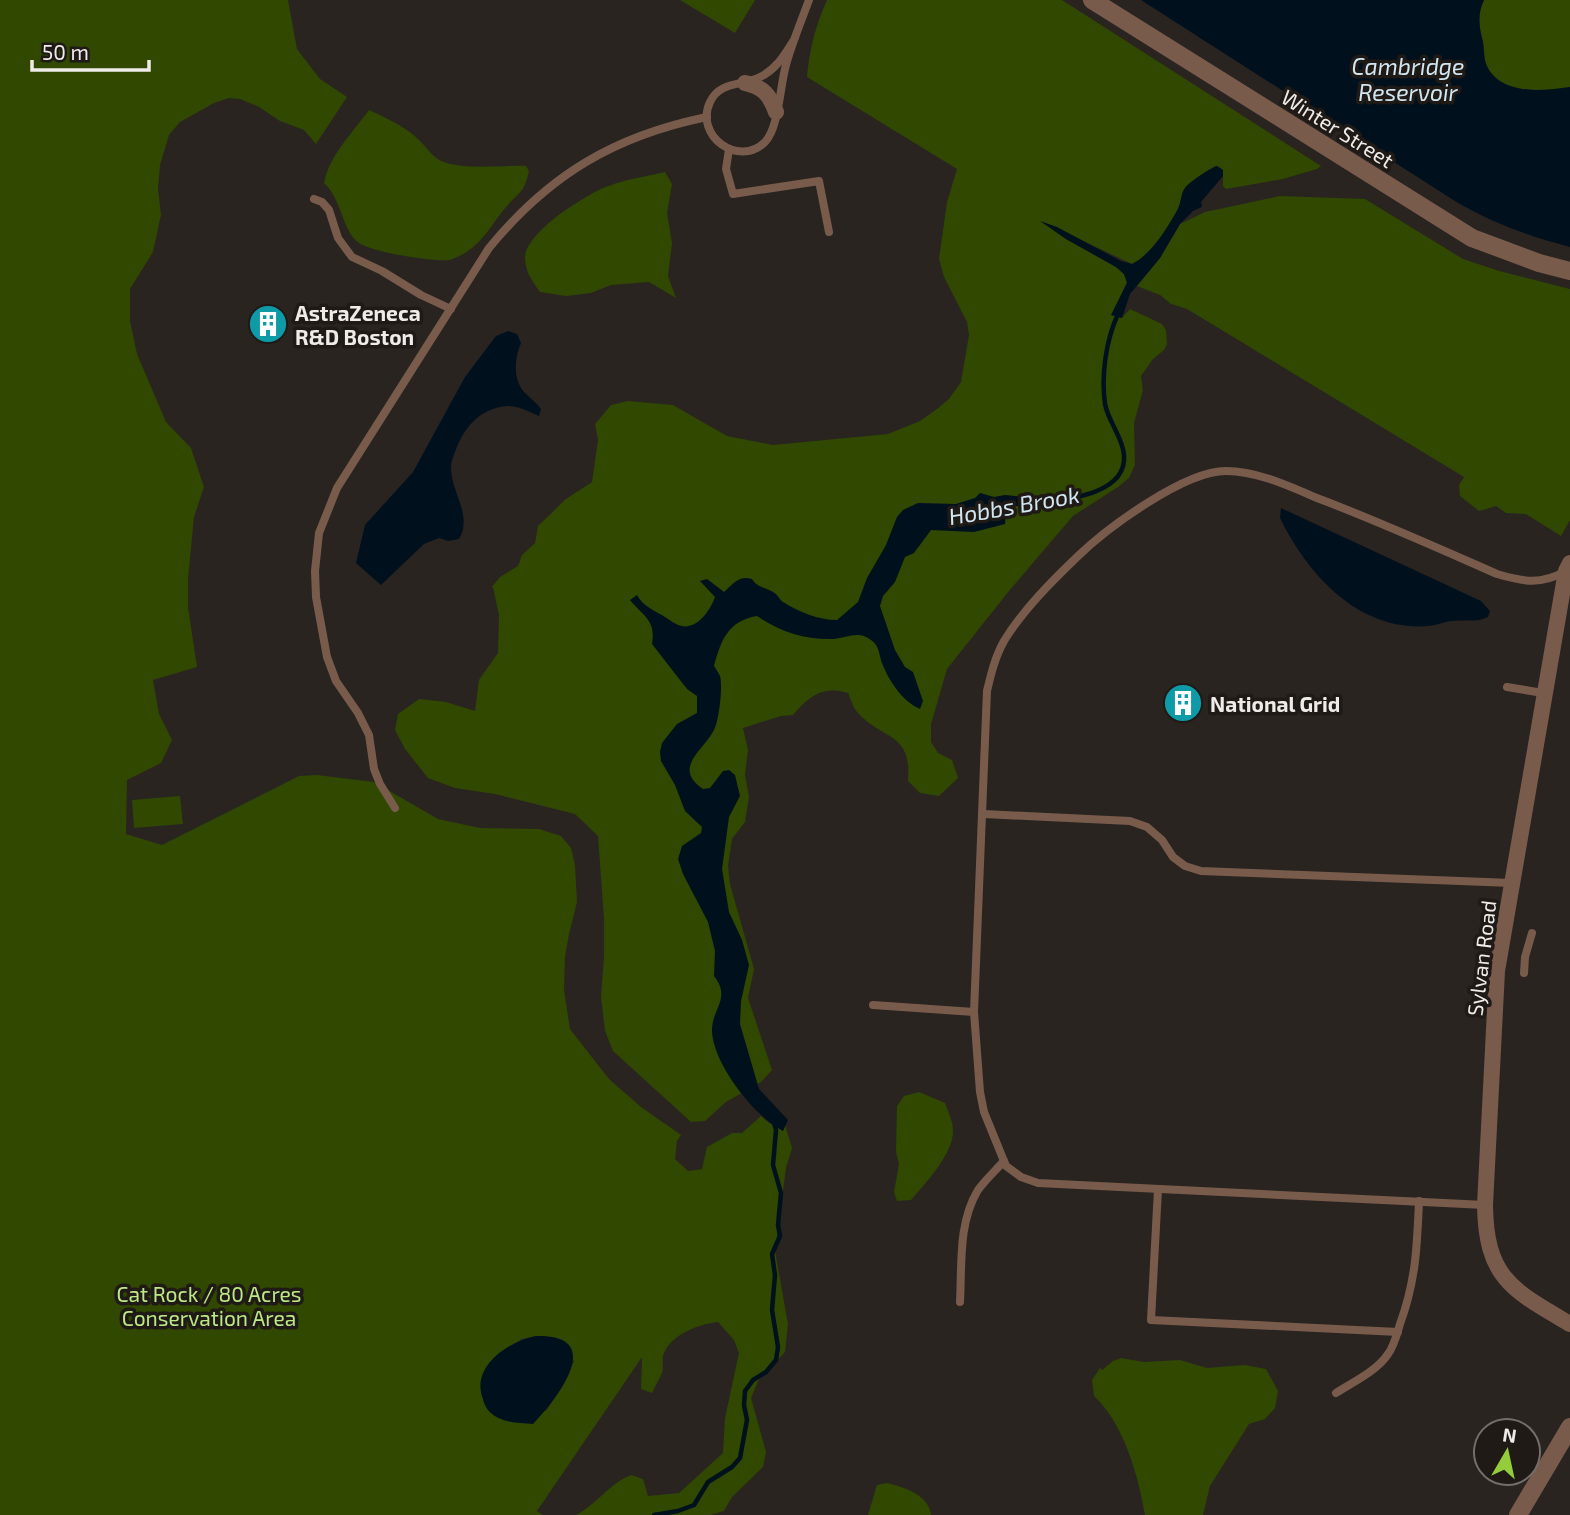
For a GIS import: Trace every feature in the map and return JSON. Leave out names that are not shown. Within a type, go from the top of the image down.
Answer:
[{"type":"street","name":"Winter Street","points":[[1092,0],[1446,223],[1491,246],[1570,271]]},
{"type":"street","points":[[745,83],[758,86],[768,94],[776,112]]},
{"type":"street","name":"Sylvan Road","points":[[1568,567],[1511,883],[1494,997],[1485,1205],[1490,1252],[1500,1273],[1514,1289],[1570,1324]]},
{"type":"street","points":[[1518,1515],[1570,1427]]},
{"type":"lane","points":[[795,38],[772,70],[745,83],[732,84],[715,94],[710,102],[707,117],[714,138],[729,149],[749,151],[764,143],[772,134],[786,66],[809,0]]},
{"type":"lane","points":[[396,808],[380,784],[374,769],[369,735],[336,681],[327,657],[316,597],[315,571],[319,533],[337,488],[489,248],[507,226],[567,173],[597,155],[644,133],[707,117]]},
{"type":"lane","points":[[729,149],[726,169],[733,194],[818,181],[829,232]]},
{"type":"lane","points":[[314,199],[323,202],[329,210],[338,237],[352,257],[451,309]]},
{"type":"lane","points":[[1485,1205],[1038,1183],[1021,1177],[1006,1166],[984,1112],[974,1012],[988,691],[993,665],[1004,641],[1033,604],[1088,546],[1185,482],[1224,471],[1245,473],[1341,507],[1497,574],[1515,579],[1550,580],[1568,567]]},
{"type":"lane","points":[[1507,687],[1544,693]]},
{"type":"lane","points":[[984,814],[1130,821],[1147,827],[1163,840],[1173,857],[1185,866],[1201,871],[1511,883]]},
{"type":"lane","points":[[1524,973],[1525,957],[1532,933]]},
{"type":"lane","points":[[873,1005],[974,1012]]},
{"type":"lane","points":[[960,1302],[964,1229],[968,1212],[979,1189],[1004,1161]]},
{"type":"lane","points":[[1158,1189],[1151,1320],[1398,1332]]},
{"type":"lane","points":[[1336,1393],[1378,1365],[1388,1354],[1398,1332],[1416,1270],[1419,1201]]},
{"type":"green space","name":"Cat Rock / 80 Acres Conservation Area","points":[[0,0],[288,0],[297,49],[320,79],[347,97],[316,144],[304,130],[280,121],[259,107],[240,99],[229,98],[214,103],[180,122],[169,135],[160,165],[158,189],[161,215],[153,252],[130,289],[130,321],[137,354],[166,422],[191,448],[204,487],[194,517],[188,579],[188,607],[197,667],[153,680],[159,714],[172,740],[161,763],[127,780],[126,834],[162,845],[299,776],[317,775],[374,782],[438,819],[480,828],[539,829],[561,836],[571,848],[577,902],[565,957],[564,990],[570,1029],[609,1079],[641,1107],[681,1135],[677,1141],[675,1159],[688,1171],[702,1169],[707,1147],[732,1133],[742,1133],[761,1116],[783,1130],[785,1125],[792,1148],[786,1168],[775,1251],[788,1324],[785,1352],[759,1379],[751,1398],[766,1452],[763,1467],[732,1497],[724,1511],[710,1515],[576,1515],[616,1483],[631,1475],[643,1479],[648,1496],[679,1493],[723,1453],[725,1418],[739,1353],[734,1340],[718,1322],[694,1328],[671,1342],[663,1356],[662,1373],[652,1393],[641,1389],[642,1357],[537,1511],[543,1515],[0,1515]],"holes":[[[536,1336],[574,1361],[562,1387],[546,1411],[498,1355],[522,1339]]]},
{"type":"green space","points":[[680,0],[755,0],[735,33]]},
{"type":"green space","points":[[827,0],[1062,0],[1321,166],[1283,179],[1226,189],[1223,186],[1223,170],[1214,167],[1185,188],[1178,209],[1164,232],[1146,254],[1132,264],[1043,222],[1124,274],[1127,282],[1112,315],[1122,318],[1130,309],[1162,324],[1166,330],[1167,344],[1164,350],[1153,359],[1141,376],[1143,390],[1134,423],[1135,465],[1129,478],[1073,516],[947,669],[931,724],[931,742],[938,753],[952,760],[958,778],[939,796],[920,793],[908,781],[906,754],[901,745],[858,713],[848,693],[831,691],[817,694],[793,715],[743,728],[748,750],[745,775],[749,797],[745,822],[732,839],[728,866],[730,884],[754,969],[748,998],[772,1070],[761,1082],[726,1102],[705,1121],[691,1122],[613,1051],[605,1031],[601,997],[604,919],[598,836],[575,814],[495,794],[455,788],[428,778],[405,749],[395,730],[398,714],[419,699],[446,702],[475,711],[479,680],[498,653],[499,615],[493,587],[491,588],[500,577],[518,566],[522,555],[535,543],[538,526],[566,499],[592,482],[598,440],[595,424],[611,405],[628,401],[673,405],[727,436],[773,445],[888,434],[920,421],[937,409],[949,399],[961,382],[969,335],[967,322],[944,277],[939,259],[947,202],[957,169],[807,77],[809,57]]},
{"type":"green space","points":[[1484,0],[1570,0],[1570,87],[1523,89],[1501,82],[1492,74],[1485,62],[1480,26],[1480,10]]},
{"type":"green space","points":[[369,110],[409,131],[434,156],[444,162],[473,167],[526,166],[529,171],[524,188],[474,246],[451,259],[402,256],[359,243],[353,238],[335,197],[324,183],[336,154]]},
{"type":"green space","points":[[665,172],[672,184],[667,213],[672,243],[668,276],[676,298],[649,282],[611,285],[591,293],[566,296],[540,292],[528,271],[525,257],[528,247],[544,227],[568,208],[601,189]]},
{"type":"green space","points":[[1280,196],[1365,199],[1463,259],[1570,289],[1570,520],[1561,536],[1526,514],[1506,513],[1496,506],[1479,511],[1460,496],[1459,485],[1464,477],[1187,309],[1171,304],[1160,295],[1137,286],[1160,258],[1180,224],[1205,212]]},
{"type":"green space","points":[[180,796],[183,824],[134,828],[132,800]]},
{"type":"green space","points":[[919,1092],[945,1103],[952,1124],[952,1139],[944,1158],[924,1186],[911,1200],[897,1201],[894,1192],[899,1164],[896,1152],[897,1106],[904,1096]]},
{"type":"green space","points":[[1121,1358],[1144,1362],[1180,1360],[1207,1368],[1245,1365],[1266,1369],[1278,1391],[1275,1408],[1265,1419],[1249,1424],[1210,1486],[1203,1515],[1145,1515],[1128,1451],[1114,1421],[1094,1396],[1092,1380],[1100,1368],[1102,1370]]},
{"type":"green space","points":[[887,1483],[921,1497],[931,1515],[868,1515],[877,1485]]},
{"type":"water","name":"Cambridge Reservoir","points":[[1141,0],[1484,0],[1480,10],[1480,26],[1485,62],[1492,74],[1501,82],[1523,89],[1570,87],[1570,247],[1512,229],[1458,203]]},
{"type":"water","points":[[1217,166],[1223,170],[1223,176],[1201,202],[1202,207],[1193,211],[1180,224],[1160,258],[1130,294],[1122,318],[1111,315],[1127,283],[1124,274],[1040,221],[1132,264],[1146,254],[1164,232],[1178,209],[1185,188]]},
{"type":"water","points":[[508,331],[517,334],[521,343],[516,360],[518,383],[541,409],[539,416],[508,406],[489,411],[474,420],[463,435],[451,465],[464,521],[459,539],[448,541],[439,538],[424,544],[381,585],[356,563],[365,525],[413,472],[465,377],[496,336]]},
{"type":"water","points":[[980,493],[994,497],[1005,495],[1050,499],[1050,505],[1013,506],[1006,512],[1005,524],[974,532],[931,530],[914,553],[905,557],[895,582],[883,596],[880,606],[895,650],[905,667],[913,672],[923,701],[920,709],[907,701],[897,690],[885,670],[876,645],[862,636],[823,639],[803,636],[784,631],[757,616],[732,627],[723,640],[714,666],[720,676],[721,687],[717,719],[714,730],[693,759],[690,774],[703,789],[710,788],[723,771],[729,770],[735,775],[740,796],[729,817],[722,869],[729,912],[742,940],[749,965],[741,1001],[740,1024],[759,1089],[788,1120],[783,1131],[748,1102],[728,1074],[714,1045],[714,1017],[721,998],[719,984],[714,976],[715,951],[708,922],[678,859],[682,846],[701,833],[702,827],[685,811],[675,785],[661,761],[660,752],[662,743],[677,724],[697,713],[697,696],[687,689],[652,644],[650,624],[630,600],[637,595],[646,605],[675,624],[691,626],[706,614],[715,597],[700,581],[707,579],[724,592],[736,581],[747,578],[796,609],[816,617],[837,620],[858,602],[867,578],[903,510],[918,503],[956,504],[975,498]]},
{"type":"water","points":[[1281,508],[1481,601],[1490,611],[1488,617],[1429,626],[1404,625],[1380,620],[1358,609],[1339,596],[1305,560],[1280,518]]},
{"type":"water","points":[[536,1336],[558,1338],[569,1345],[573,1356],[570,1370],[554,1399],[533,1424],[500,1419],[485,1405],[480,1387],[482,1376],[494,1357],[514,1343]]},
{"type":"waterway","name":"Hobbs Brook","points":[[1044,502],[1095,492],[1117,478],[1123,468],[1123,449],[1107,410],[1104,393],[1108,346],[1118,314]]},
{"type":"waterway","name":"Hobbs Brook","points":[[654,1515],[694,1505],[708,1482],[732,1467],[740,1458],[747,1420],[745,1391],[753,1380],[766,1372],[776,1360],[778,1347],[772,1310],[775,1275],[772,1254],[780,1236],[778,1225],[781,1193],[773,1165],[776,1130],[774,1123]]},
{"type":"place","name":"AstraZeneca R&D Boston","points":[[268,324]]},
{"type":"place","name":"National Grid","points":[[1183,703]]}]
